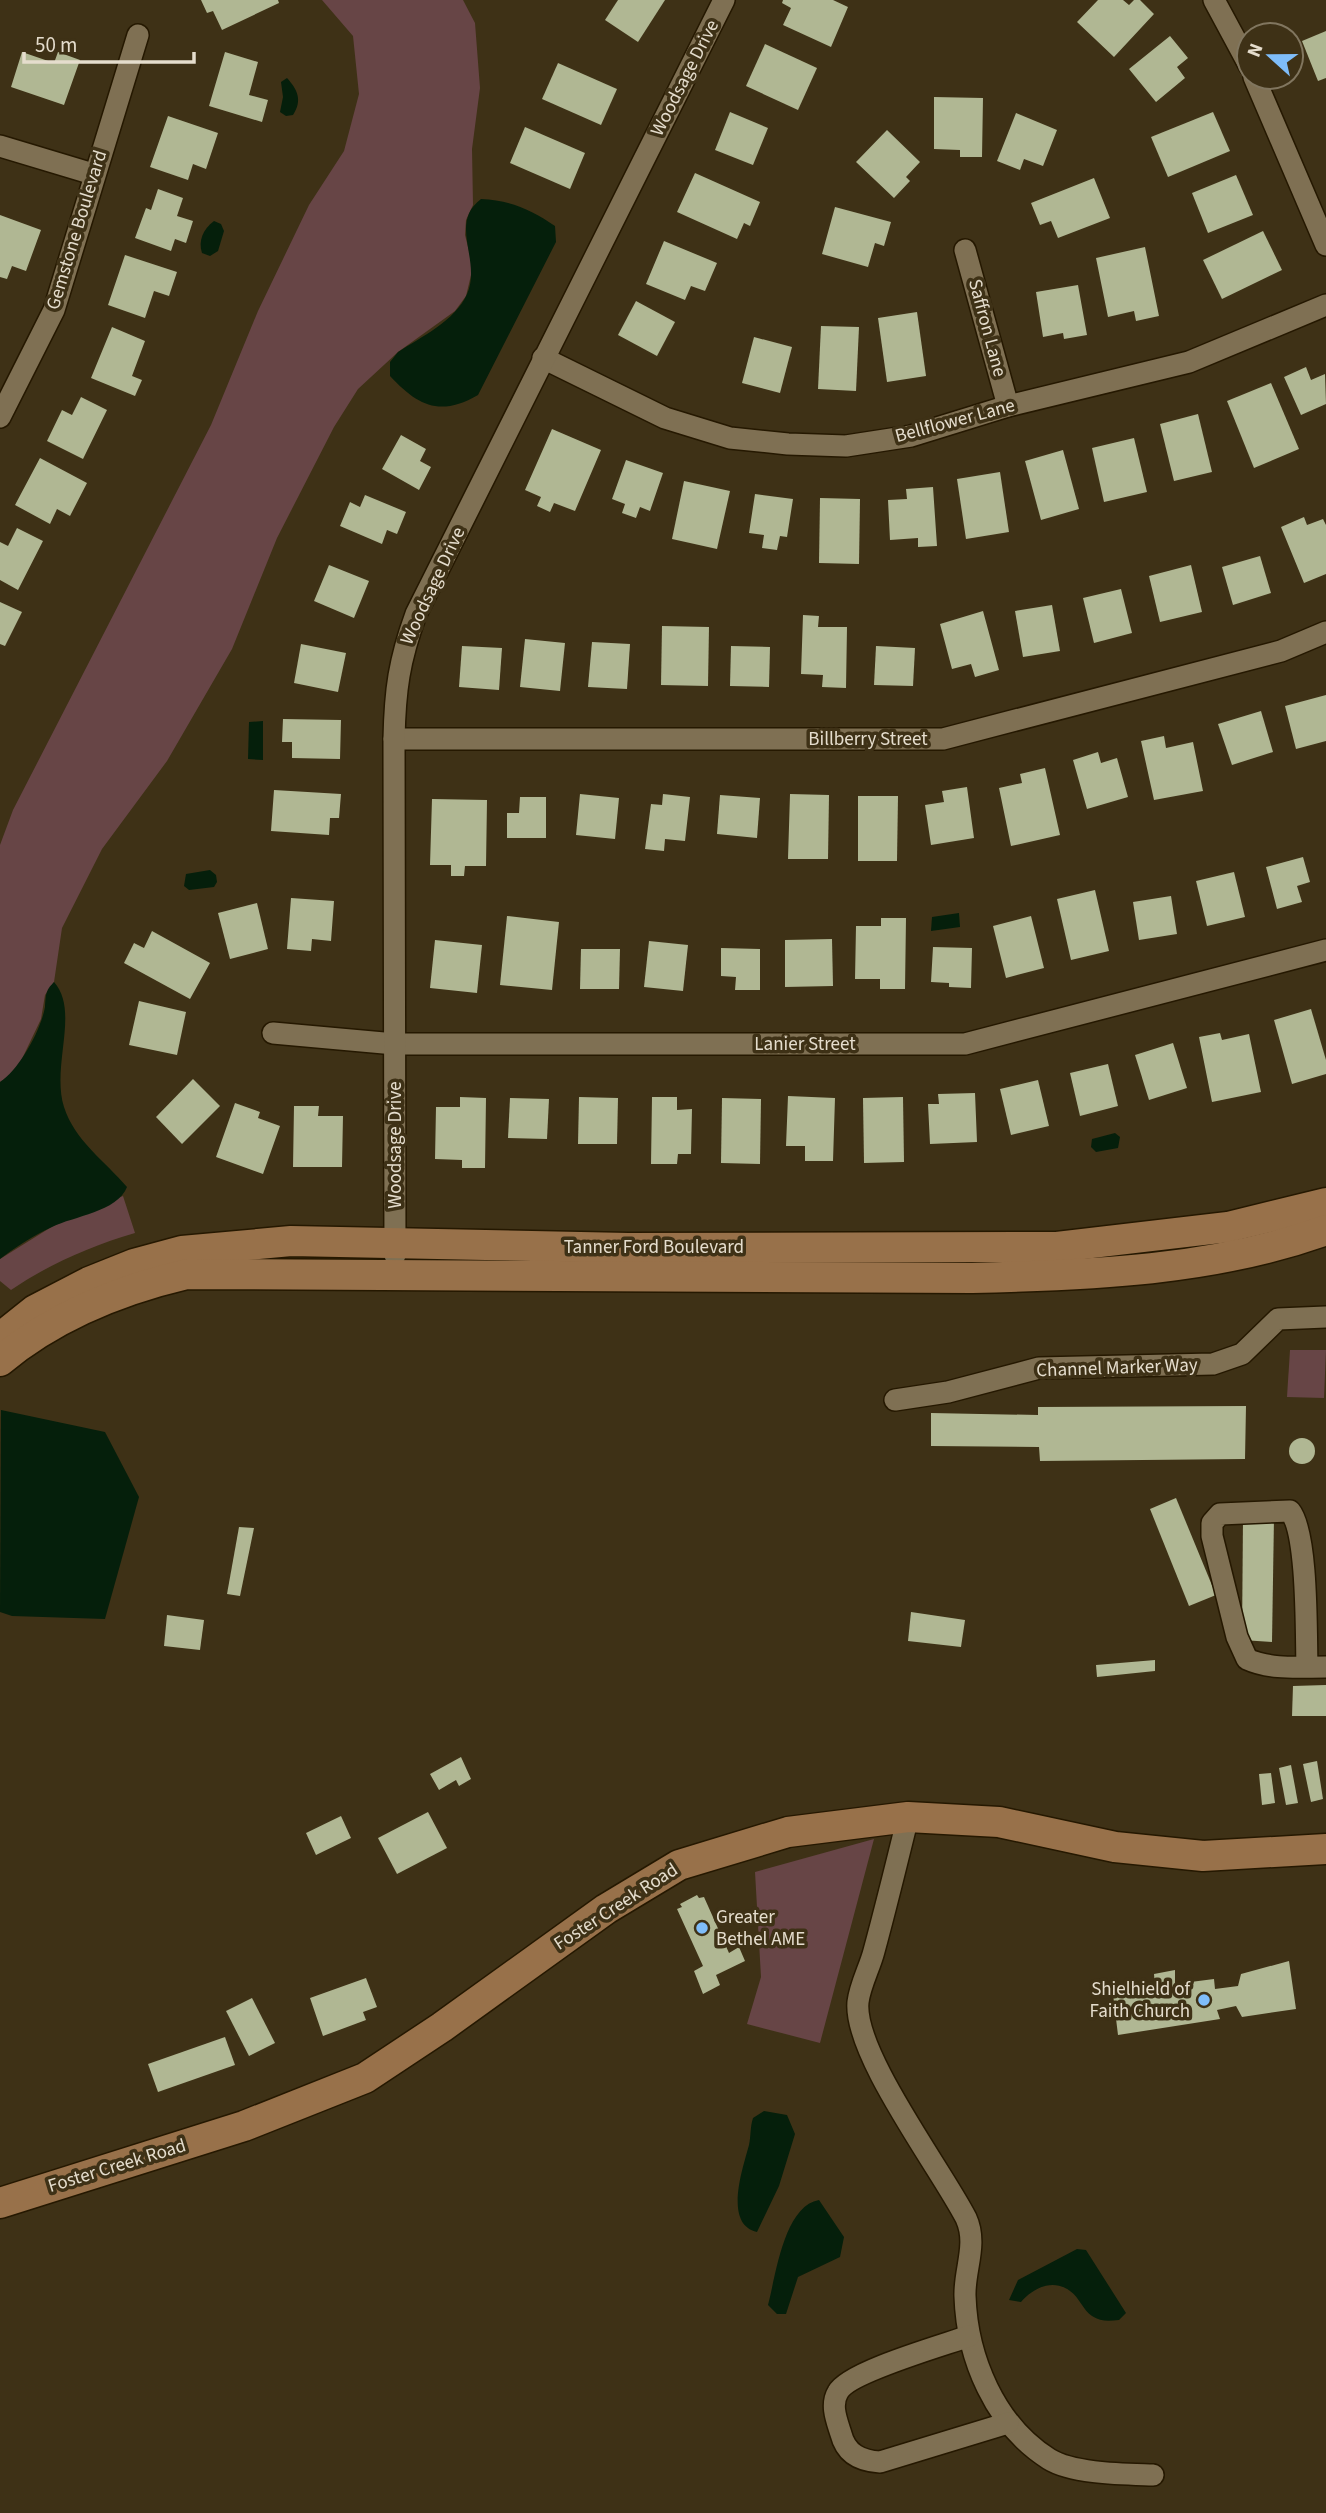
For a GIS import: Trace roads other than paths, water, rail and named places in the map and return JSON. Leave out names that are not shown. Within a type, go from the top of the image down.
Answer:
[{"type":"street","name":"Woodsage Drive","points":[[394,1275],[396,684],[416,614],[724,0]]},
{"type":"street","points":[[1214,0],[1235,39]]},
{"type":"street","name":"Gemstone Boulevard","points":[[0,417],[54,310],[93,174],[138,36]]},
{"type":"street","points":[[1260,91],[1326,245]]},
{"type":"street","points":[[0,146],[93,174]]},
{"type":"street","name":"Saffron Lane","points":[[965,250],[1008,406]]},
{"type":"street","name":"Bellflower Lane","points":[[543,358],[665,418],[730,438],[846,446],[911,436],[1008,406],[1189,362],[1326,305]]},
{"type":"street","name":"Billberry Street","points":[[394,739],[943,739],[1281,651],[1326,632]]},
{"type":"street","name":"Lanier Street","points":[[273,1033],[394,1044],[965,1044],[1326,950]]},
{"type":"street","name":"Tanner Ford Boulevard","points":[[0,1338],[35,1310],[89,1282],[134,1264],[182,1251],[291,1241],[628,1248],[1056,1247],[1228,1227],[1326,1203]]},
{"type":"street","name":"Tanner Ford Boulevard","points":[[0,1361],[40,1332],[91,1304],[145,1284],[187,1274],[959,1278],[1085,1275],[1181,1265],[1286,1245],[1326,1230]]},
{"type":"street","name":"Channel Marker Way","points":[[895,1400],[948,1392],[1039,1368],[1213,1364],[1242,1354],[1278,1319],[1326,1317]]},
{"type":"street","points":[[1290,1511],[1296,1519],[1317,1667],[1263,1667],[1247,1659],[1237,1637],[1212,1536],[1212,1523],[1220,1514],[1290,1511]]},
{"type":"street","points":[[908,1818],[858,2002],[863,2035],[899,2106],[967,2221],[972,2255],[964,2294],[969,2336],[980,2375],[1008,2423],[1051,2460],[1105,2474],[1153,2475]]},
{"type":"street","name":"Foster Creek Road","points":[[0,2203],[244,2126],[365,2077],[442,2027],[606,1909],[679,1865],[789,1832],[908,1818],[999,1822],[1115,1847],[1203,1856],[1326,1849]]},
{"type":"street","points":[[969,2336],[844,2384],[836,2394],[834,2409],[843,2442],[853,2455],[865,2461],[880,2462],[1008,2423]]},
{"type":"place","name":"Greater Bethel AME","points":[[702,1928]]},
{"type":"place","name":"Shielhield of Faith Church","points":[[1204,2000]]}]
